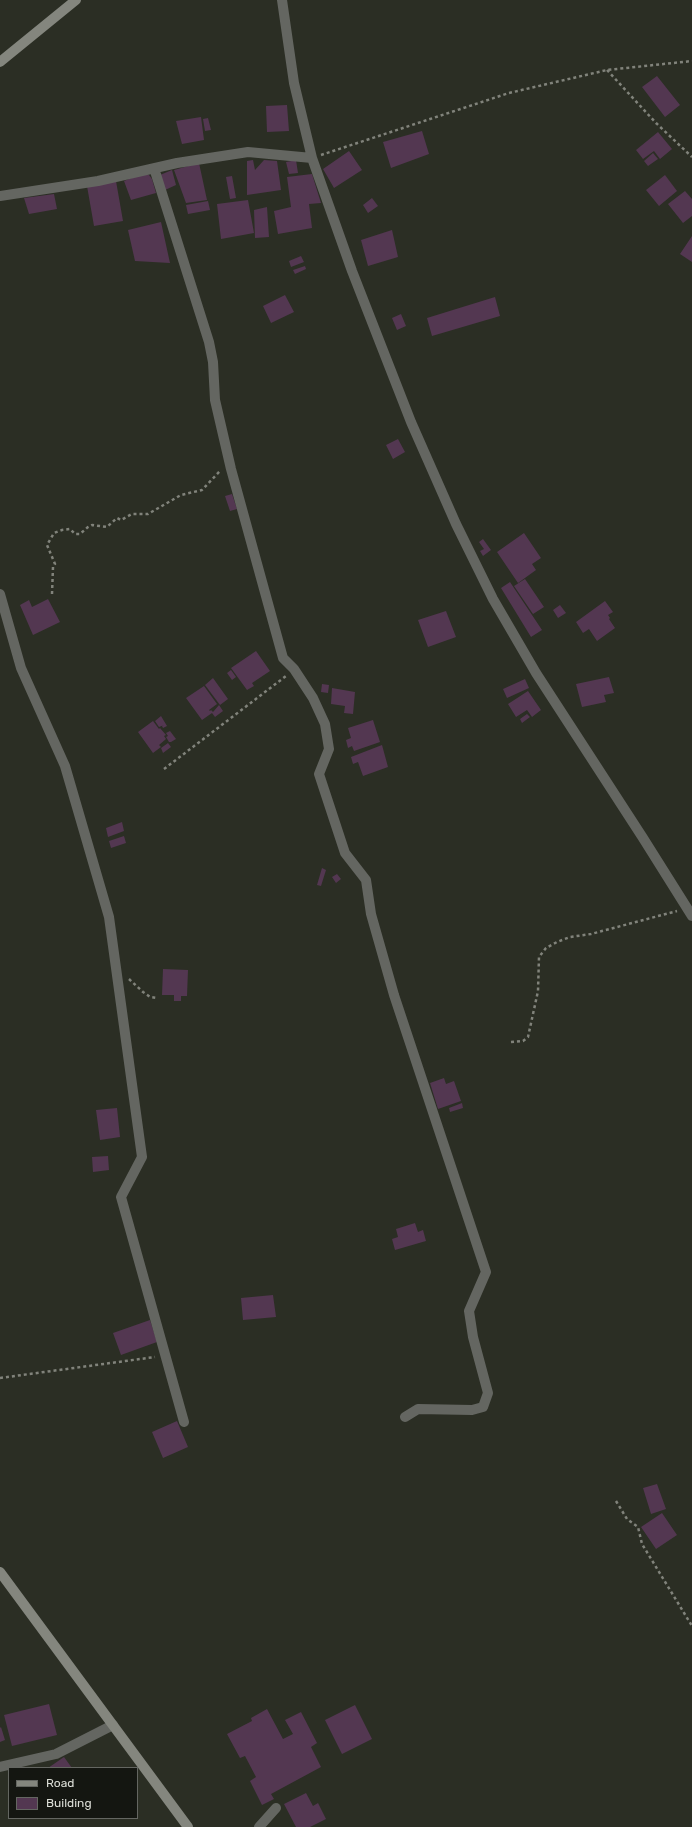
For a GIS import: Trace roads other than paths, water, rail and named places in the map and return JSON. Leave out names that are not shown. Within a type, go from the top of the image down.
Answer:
[{"type":"street","points":[[0,62],[76,0]]},
{"type":"street","points":[[282,0],[294,83],[312,158],[352,271],[410,422],[486,586],[536,673],[689,912]]},
{"type":"street","points":[[0,196],[98,181],[154,168],[248,152],[312,158]]},
{"type":"street","points":[[154,168],[209,342],[213,362],[215,400],[231,469],[283,658],[294,669],[313,698],[325,724],[329,749],[319,774],[345,853],[366,880],[371,914],[394,995],[486,1272],[469,1312],[473,1337],[488,1393],[483,1407],[472,1410],[418,1409],[405,1416]]},
{"type":"street","points":[[0,594],[22,668],[65,766],[109,916],[142,1157],[121,1197],[184,1422]]},
{"type":"street","points":[[0,1572],[188,1827]]},
{"type":"street","points":[[0,1767],[56,1754],[113,1725]]},
{"type":"street","points":[[259,1827],[276,1808]]}]
